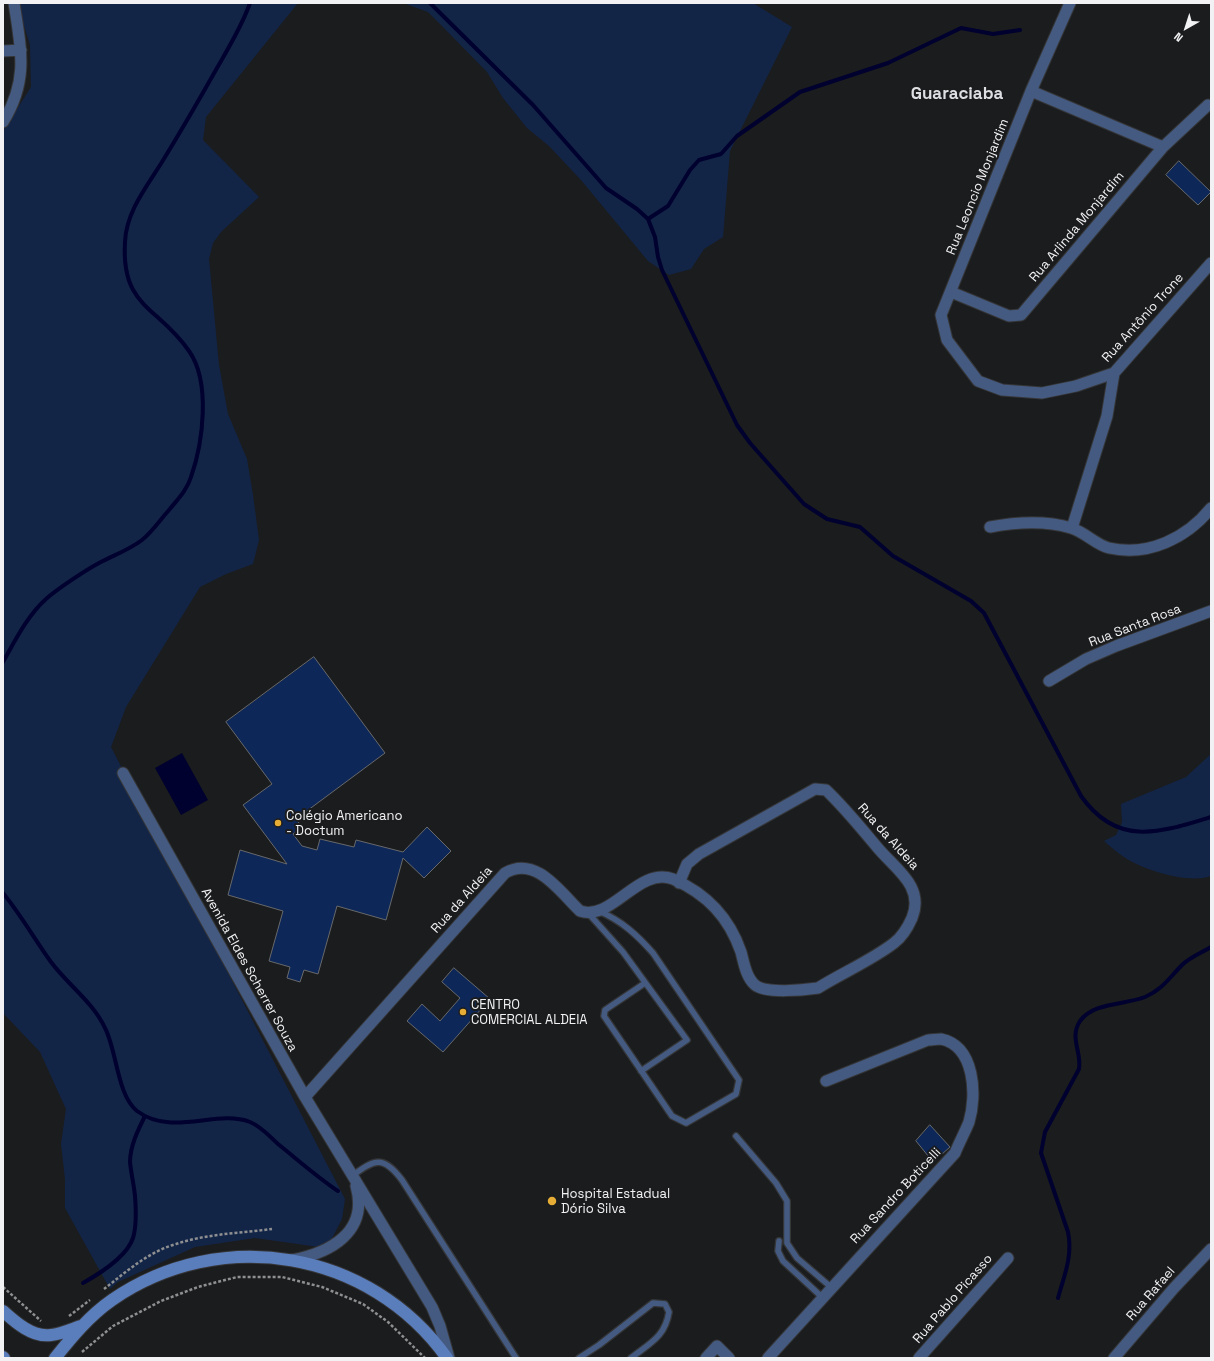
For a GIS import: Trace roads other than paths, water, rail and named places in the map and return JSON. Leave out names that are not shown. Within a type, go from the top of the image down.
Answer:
[{"type":"main road","points":[[55,1358],[81,1326],[106,1305],[129,1289],[167,1271],[187,1265],[208,1260],[243,1257],[292,1260],[336,1272],[366,1286],[383,1296],[414,1321],[448,1358]]},
{"type":"main road","points":[[3,1311],[21,1326],[41,1335],[50,1336],[81,1326]]},
{"type":"street","points":[[3,122],[13,107],[19,89],[21,50],[14,3]]},
{"type":"street","name":"Rua Leoncio Monjardim","points":[[941,315],[1031,91],[1070,3]]},
{"type":"street","points":[[3,51],[21,50]]},
{"type":"street","points":[[1031,91],[1163,147]]},
{"type":"street","name":"Rua Arlinda Monjardim","points":[[951,292],[1009,316],[1021,315],[1163,147],[1208,105]]},
{"type":"street","name":"Rua Antônio Trone","points":[[941,315],[947,340],[978,381],[1002,390],[1042,393],[1076,386],[1114,373],[1211,263]]},
{"type":"street","points":[[1072,528],[1107,416],[1114,373]]},
{"type":"street","points":[[990,527],[1031,522],[1072,528],[1108,548],[1140,550],[1169,543],[1200,522],[1211,508]]},
{"type":"street","name":"Rua Santa Rosa","points":[[1049,681],[1086,659],[1116,646],[1210,612]]},
{"type":"street","name":"Avenida Eldes Scherrer Souza","points":[[123,773],[305,1097],[432,1307],[440,1326],[448,1358]]},
{"type":"street","name":"Rua da Aldeia","points":[[305,1097],[505,873],[514,868],[523,866],[540,872],[580,911],[593,912],[649,879],[659,876],[679,883],[713,904],[726,918],[736,937],[749,978],[756,986],[774,990],[805,990],[818,988],[895,942],[909,926],[914,913],[916,899],[911,884],[898,867],[879,850],[826,790],[815,789],[800,795],[752,826],[698,854],[687,864],[679,883]]},
{"type":"street","name":"Rua Sandro Boticelli","points":[[768,1358],[955,1153],[969,1121],[974,1091],[966,1058],[954,1045],[941,1039],[928,1040],[826,1081]]},
{"type":"street","name":"Avenida Eldes Scherrer Souza","points":[[292,1260],[325,1251],[340,1241],[349,1232],[355,1220],[358,1206],[353,1178]]},
{"type":"street","name":"Rua Rafael","points":[[1114,1358],[1174,1288],[1211,1249]]},
{"type":"street","name":"Rua Pablo Picasso","points":[[919,1358],[1008,1258]]},
{"type":"street","points":[[706,1358],[717,1346],[729,1358]]},
{"type":"lane","points":[[593,912],[617,919],[636,934],[653,953],[739,1080],[736,1094],[686,1123],[672,1116],[604,1016],[605,1010],[645,983]]},
{"type":"lane","points":[[593,912],[687,1040],[641,1071]]},
{"type":"lane","points":[[736,1136],[776,1183],[787,1201],[787,1243],[796,1258],[832,1288]]},
{"type":"lane","points":[[353,1178],[367,1165],[381,1162],[391,1166],[402,1180],[516,1358]]},
{"type":"lane","points":[[779,1241],[778,1251],[783,1261],[822,1298]]},
{"type":"lane","points":[[579,1358],[599,1345],[654,1303],[665,1304],[669,1312],[667,1325],[661,1334],[631,1358]]},
{"type":"waterway","points":[[3,662],[27,621],[46,599],[87,570],[132,547],[142,540],[153,530],[179,498],[189,482],[199,447],[203,413],[200,379],[196,364],[189,351],[177,336],[135,294],[129,281],[125,264],[126,231],[138,200],[176,139],[226,52],[247,12],[250,3]]},
{"type":"waterway","points":[[430,3],[533,105],[606,188],[637,209],[648,219],[655,237],[658,257],[662,270],[737,425],[750,443],[804,504],[827,519],[860,527],[893,556],[971,601],[984,613],[1081,796],[1095,812],[1109,823],[1124,829],[1140,832],[1174,828],[1211,817]]},
{"type":"waterway","points":[[648,219],[668,206],[690,170],[699,160],[721,154],[737,136],[800,92],[888,63],[961,28],[993,34],[1020,30]]},
{"type":"waterway","points":[[3,893],[51,962],[94,1010],[100,1019],[109,1038],[125,1095],[130,1104],[137,1111],[151,1118],[165,1122],[223,1118],[250,1122],[262,1129],[278,1144],[338,1191]]},
{"type":"waterway","points":[[1058,1298],[1069,1258],[1068,1232],[1041,1153],[1045,1132],[1079,1069],[1076,1039],[1077,1027],[1080,1021],[1093,1010],[1137,1000],[1151,994],[1161,987],[1185,962],[1211,947]]},
{"type":"waterway","points":[[83,1283],[97,1275],[119,1258],[130,1245],[133,1238],[136,1212],[130,1156],[135,1138],[145,1116]]},
{"type":"place","name":"Colégio Americano - Doctum","points":[[278,823]]},
{"type":"place","name":"CENTRO COMERCIAL ALDEIA","points":[[463,1012]]},
{"type":"place","name":"Hospital Estadual Dório Silva","points":[[552,1201]]},
{"type":"district","name":"Guaraciaba","points":[[957,94]]}]
